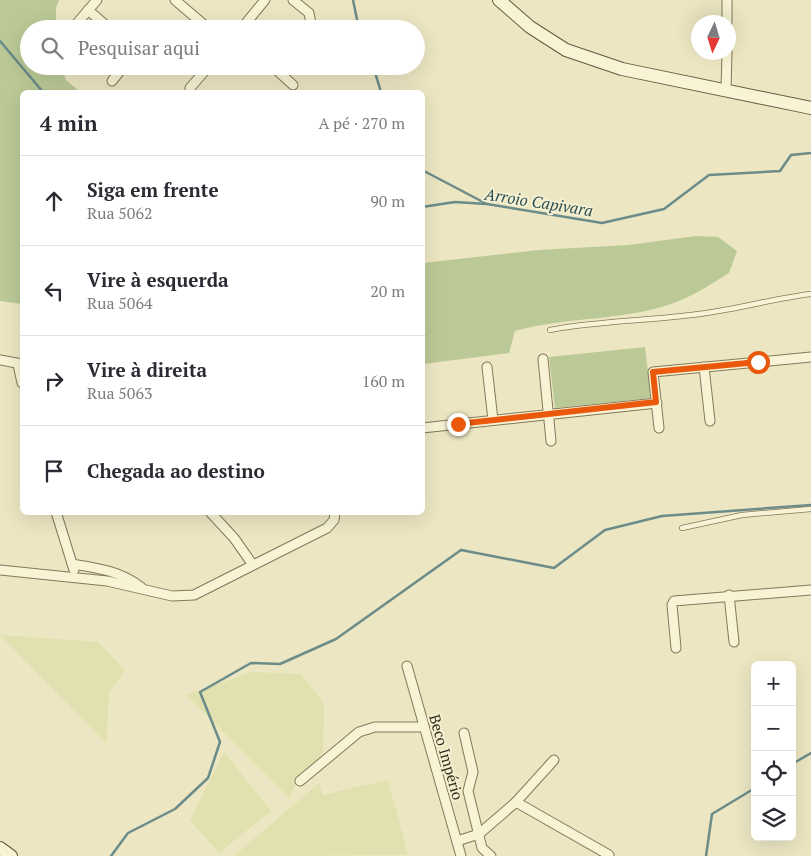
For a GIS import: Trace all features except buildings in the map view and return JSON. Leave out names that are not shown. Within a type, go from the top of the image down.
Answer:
[{"type":"street","points":[[80,20],[96,0]]},
{"type":"street","points":[[175,0],[198,20]]},
{"type":"street","points":[[248,20],[265,0]]},
{"type":"street","points":[[293,0],[309,14],[310,20]]},
{"type":"street","points":[[499,0],[530,27],[566,50],[622,69],[811,108]]},
{"type":"street","points":[[727,0],[727,15]]},
{"type":"street","points":[[88,10],[100,20]]},
{"type":"street","points":[[726,60],[726,90]]},
{"type":"street","points":[[112,80],[116,75]]},
{"type":"street","points":[[190,88],[201,75]]},
{"type":"street","points":[[282,75],[293,85]]},
{"type":"street","points":[[659,428],[653,372],[811,356]]},
{"type":"street","points":[[543,359],[551,441]]},
{"type":"street","points":[[0,360],[20,364]]},
{"type":"street","points":[[488,367],[493,420]]},
{"type":"street","points":[[704,367],[710,421]]},
{"type":"street","points":[[425,428],[656,402]]},
{"type":"street","points":[[57,515],[76,577]]},
{"type":"street","points":[[213,515],[234,538],[253,565]]},
{"type":"street","points":[[0,570],[76,577],[172,596],[194,595],[327,528],[334,520],[335,515]]},
{"type":"street","points":[[72,564],[115,572],[126,576],[143,589]]},
{"type":"street","points":[[676,648],[672,605],[674,601],[729,595],[811,590]]},
{"type":"street","points":[[729,595],[734,642]]},
{"type":"street","name":"Beco Império","points":[[407,666],[461,856]]},
{"type":"street","points":[[300,781],[359,732],[375,727],[424,726]]},
{"type":"street","points":[[464,733],[473,772],[468,791],[482,848],[491,856]]},
{"type":"street","points":[[457,841],[479,834],[516,802],[554,760]]},
{"type":"street","points":[[516,802],[610,855]]},
{"type":"street","points":[[0,848],[11,856]]},
{"type":"lane","points":[[550,330],[578,324],[693,315],[774,298],[811,294]]},
{"type":"lane","points":[[682,528],[742,515],[811,509]]},
{"type":"green space","points":[[0,0],[59,0],[56,8],[56,20],[20,20],[20,75],[64,75],[66,80],[78,90],[20,90],[20,304],[0,301]]},
{"type":"green space","points":[[696,236],[718,237],[737,251],[729,273],[700,291],[668,305],[630,314],[553,323],[515,331],[509,353],[425,364],[425,263],[538,250],[628,245]]},
{"type":"green space","points":[[645,347],[651,398],[555,408],[549,357]]},
{"type":"green space","points":[[0,635],[98,642],[125,671],[109,692],[106,743]]},
{"type":"green space","points":[[252,672],[301,674],[324,704],[323,753],[297,782],[289,798],[186,695]]},
{"type":"green space","points":[[224,752],[271,811],[219,853],[190,820]]},
{"type":"green space","points":[[388,780],[408,855],[234,856],[319,783],[323,795]]},
{"type":"waterway","points":[[353,0],[357,20]]},
{"type":"waterway","name":"Arroio Capivara","points":[[0,41],[20,65]]},
{"type":"waterway","name":"Arroio Capivara","points":[[29,75],[41,90]]},
{"type":"waterway","points":[[376,75],[380,90]]},
{"type":"waterway","name":"Arroio Capivara","points":[[425,207],[455,202],[487,204],[602,223],[664,209],[709,175],[780,171],[791,155],[811,153]]},
{"type":"waterway","points":[[425,172],[485,203]]},
{"type":"waterway","points":[[111,856],[128,833],[175,809],[208,778],[220,742],[200,692],[251,663],[280,664],[336,639],[461,550],[554,568],[605,530],[662,516],[811,505]]},
{"type":"waterway","points":[[796,762],[811,753]]},
{"type":"waterway","points":[[706,856],[712,814],[751,790]]},
{"type":"route","points":[[458,424],[656,402],[653,372],[758,362]]}]
